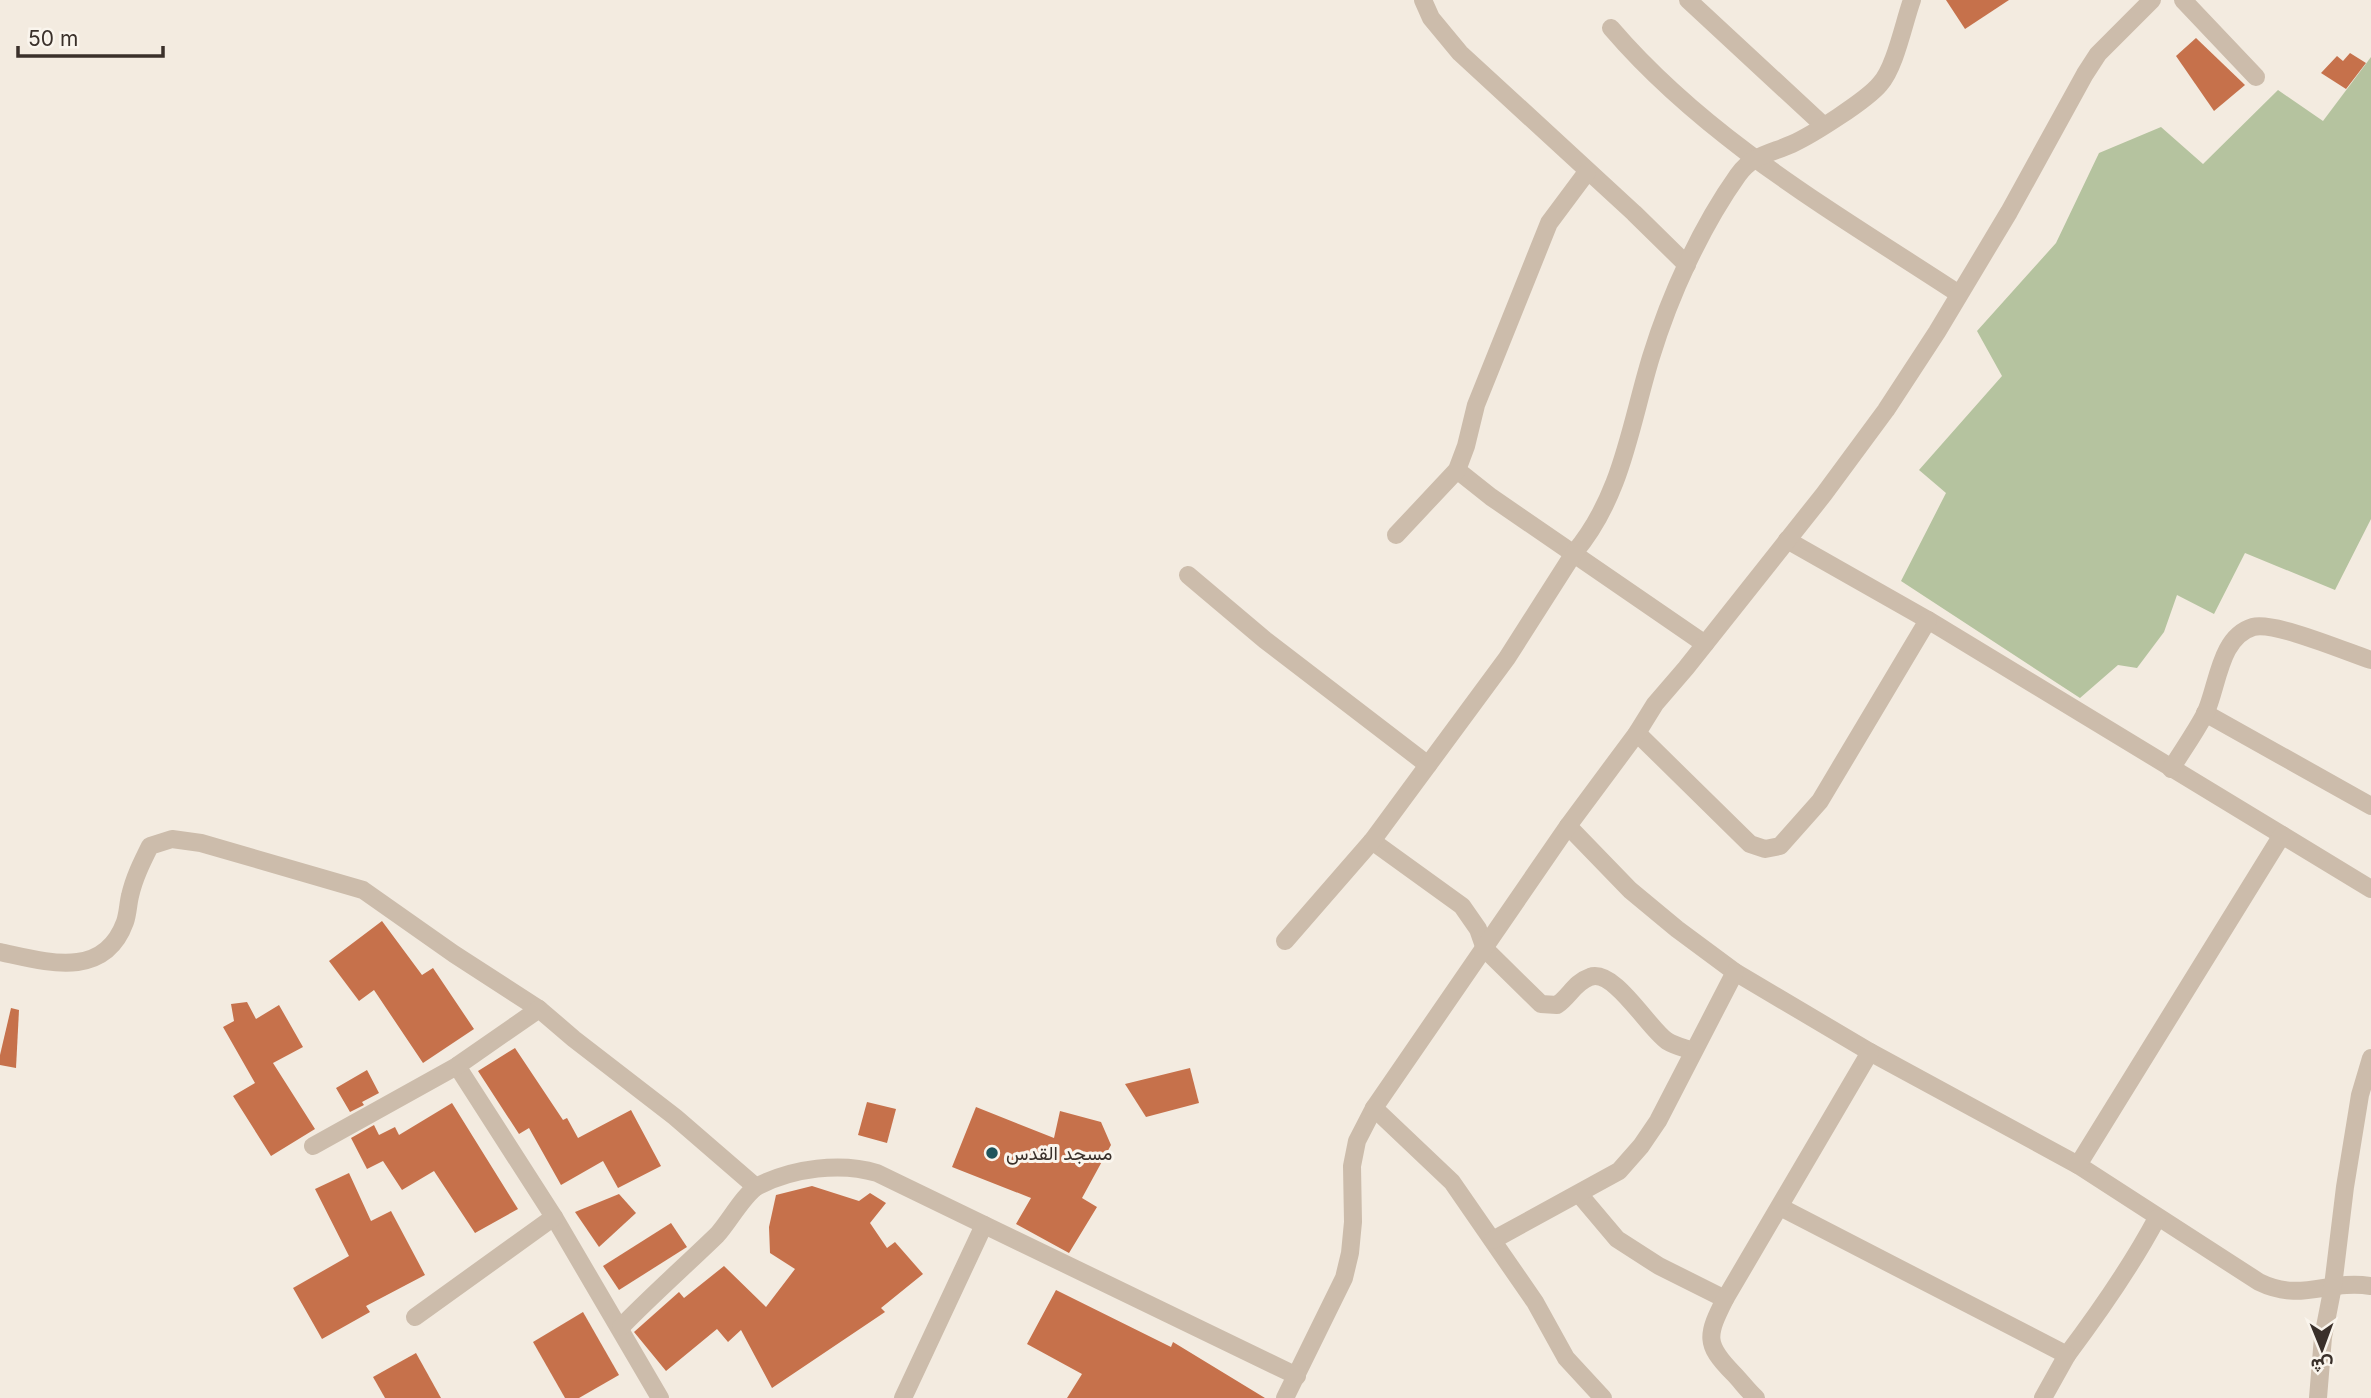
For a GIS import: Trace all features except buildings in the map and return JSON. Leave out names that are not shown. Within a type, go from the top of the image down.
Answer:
[{"type":"street","points":[[1423,0],[1431,18],[1461,52],[1687,265]]},
{"type":"street","points":[[1688,0],[1823,125]]},
{"type":"street","points":[[1285,941],[1372,841],[1507,658],[1585,540],[1619,475],[1665,314],[1687,265],[1739,173],[1753,159],[1792,144],[1881,84],[1894,59],[1912,0]]},
{"type":"street","points":[[1286,1398],[1344,1278],[1353,1222],[1352,1166],[1357,1141],[1374,1108],[1655,704],[1787,540],[1886,410],[2008,212],[2085,74],[2098,54],[2152,0]]},
{"type":"street","points":[[2183,0],[2256,78]]},
{"type":"street","points":[[1611,28],[1658,79],[1753,159],[1959,294]]},
{"type":"street","points":[[1396,536],[1457,470],[1476,405],[1549,223],[1587,172]]},
{"type":"street","points":[[1457,470],[1491,497],[1705,644]]},
{"type":"street","points":[[1787,540],[1928,620],[2371,889]]},
{"type":"street","points":[[1188,575],[1295,663],[1428,765]]},
{"type":"street","points":[[1637,733],[1750,844],[1765,849],[1780,846],[1821,802],[1928,620]]},
{"type":"street","points":[[2171,769],[2205,713],[2227,652],[2237,636],[2253,626],[2273,627],[2371,660]]},
{"type":"street","points":[[2205,713],[2371,806]]},
{"type":"street","points":[[1568,826],[1630,890],[1676,929],[1735,972],[1870,1052],[2078,1165],[2157,1218],[2275,1290],[2301,1292],[2333,1286],[2371,1286]]},
{"type":"street","points":[[2078,1165],[2282,835]]},
{"type":"street","points":[[0,952],[51,963],[81,962],[103,955],[119,936],[126,919],[137,872],[150,846],[172,839],[201,843],[363,890],[539,1009],[675,1117],[756,1187]]},
{"type":"street","points":[[1372,841],[1462,906],[1478,929],[1485,949],[1541,1004],[1557,1005],[1576,985],[1597,975],[1607,979],[1668,1041],[1693,1051]]},
{"type":"street","points":[[1493,1240],[1619,1171],[1658,1121],[1735,972]]},
{"type":"street","points":[[313,1146],[457,1066],[539,1009]]},
{"type":"street","points":[[1756,1398],[1718,1359],[1712,1344],[1711,1328],[1870,1052]]},
{"type":"street","points":[[2318,1398],[2323,1337],[2333,1286],[2345,1186],[2371,1058]]},
{"type":"street","points":[[457,1066],[554,1217],[660,1398]]},
{"type":"street","points":[[1374,1108],[1452,1182],[1535,1303],[1566,1358],[1603,1398]]},
{"type":"street","points":[[621,1328],[654,1292],[718,1233],[756,1187],[793,1174],[818,1169],[858,1167],[877,1173],[1297,1376]]},
{"type":"street","points":[[1579,1194],[1617,1239],[1659,1266],[1725,1300]]},
{"type":"street","points":[[1780,1207],[2067,1354]]},
{"type":"street","points":[[415,1317],[554,1217]]},
{"type":"street","points":[[2043,1398],[2067,1354],[2106,1304],[2157,1218]]},
{"type":"street","points":[[903,1398],[984,1225]]},
{"type":"green space","points":[[2371,57],[2371,519],[2335,590],[2245,553],[2214,614],[2177,595],[2164,632],[2137,668],[2118,665],[2080,698],[1901,581],[1946,493],[1919,470],[2002,376],[1977,331],[2056,243],[2099,153],[2161,127],[2203,164],[2278,90],[2323,121]]},
{"type":"place","name":"مسجد القدس","points":[[992,1153]]}]
